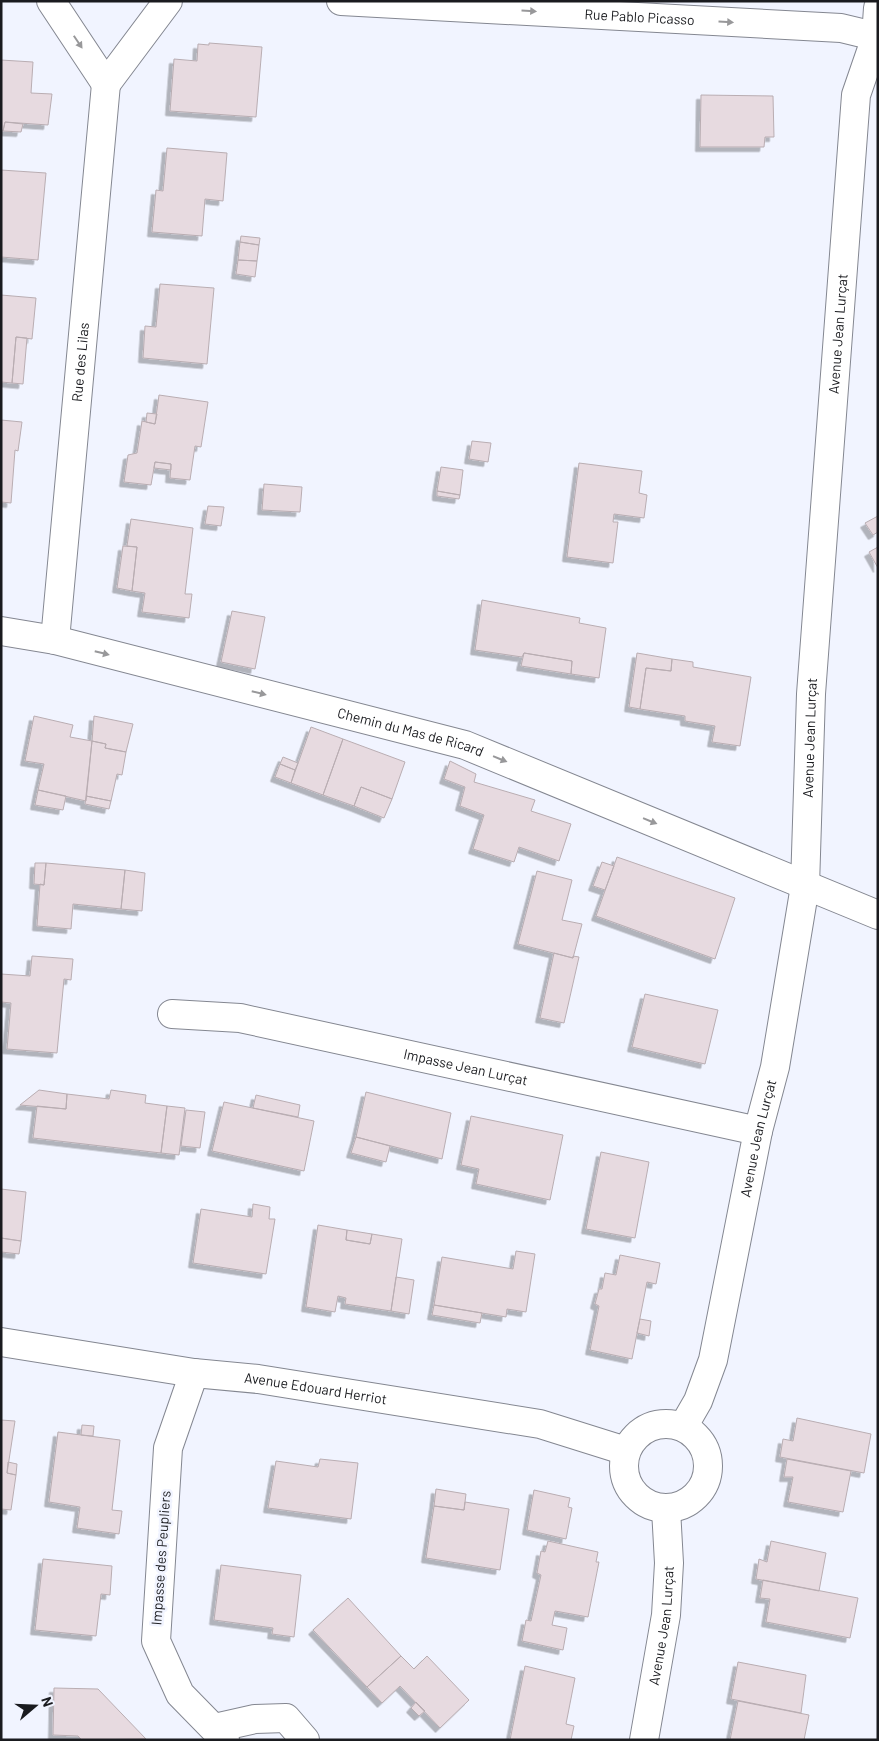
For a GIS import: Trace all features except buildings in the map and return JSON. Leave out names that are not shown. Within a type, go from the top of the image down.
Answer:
[{"type":"street","points":[[51,1],[106,84],[168,1]]},
{"type":"street","name":"Rue Pablo Picasso","points":[[341,1],[841,28],[877,37]]},
{"type":"street","name":"Avenue Jean Lurçat","points":[[683,1427],[698,1401],[713,1360],[758,1131],[775,1067],[805,886],[811,694],[856,95],[877,37],[878,8]]},
{"type":"street","name":"Rue des Lilas","points":[[55,640],[106,84]]},
{"type":"street","name":"Chemin du Mas de Ricard","points":[[1,632],[55,640],[465,745],[878,915]]},
{"type":"street","name":"Impasse Jean Lurçat","points":[[172,1014],[240,1018],[758,1131]]},
{"type":"street","name":"Avenue Edouard Herriot","points":[[1,1342],[194,1373],[258,1379],[540,1424],[626,1451]]},
{"type":"street","name":"Impasse des Peupliers","points":[[194,1373],[168,1448],[156,1641],[180,1694],[220,1734],[255,1719],[286,1718],[305,1740]]},
{"type":"street","points":[[660,1424],[683,1427],[699,1439],[706,1452],[708,1467],[706,1481],[698,1494],[687,1503],[666,1509],[644,1502],[626,1480],[624,1465],[626,1451],[634,1438],[646,1429],[660,1424]]},
{"type":"street","name":"Avenue Jean Lurçat","points":[[644,1740],[666,1615],[669,1562],[666,1509]]}]
